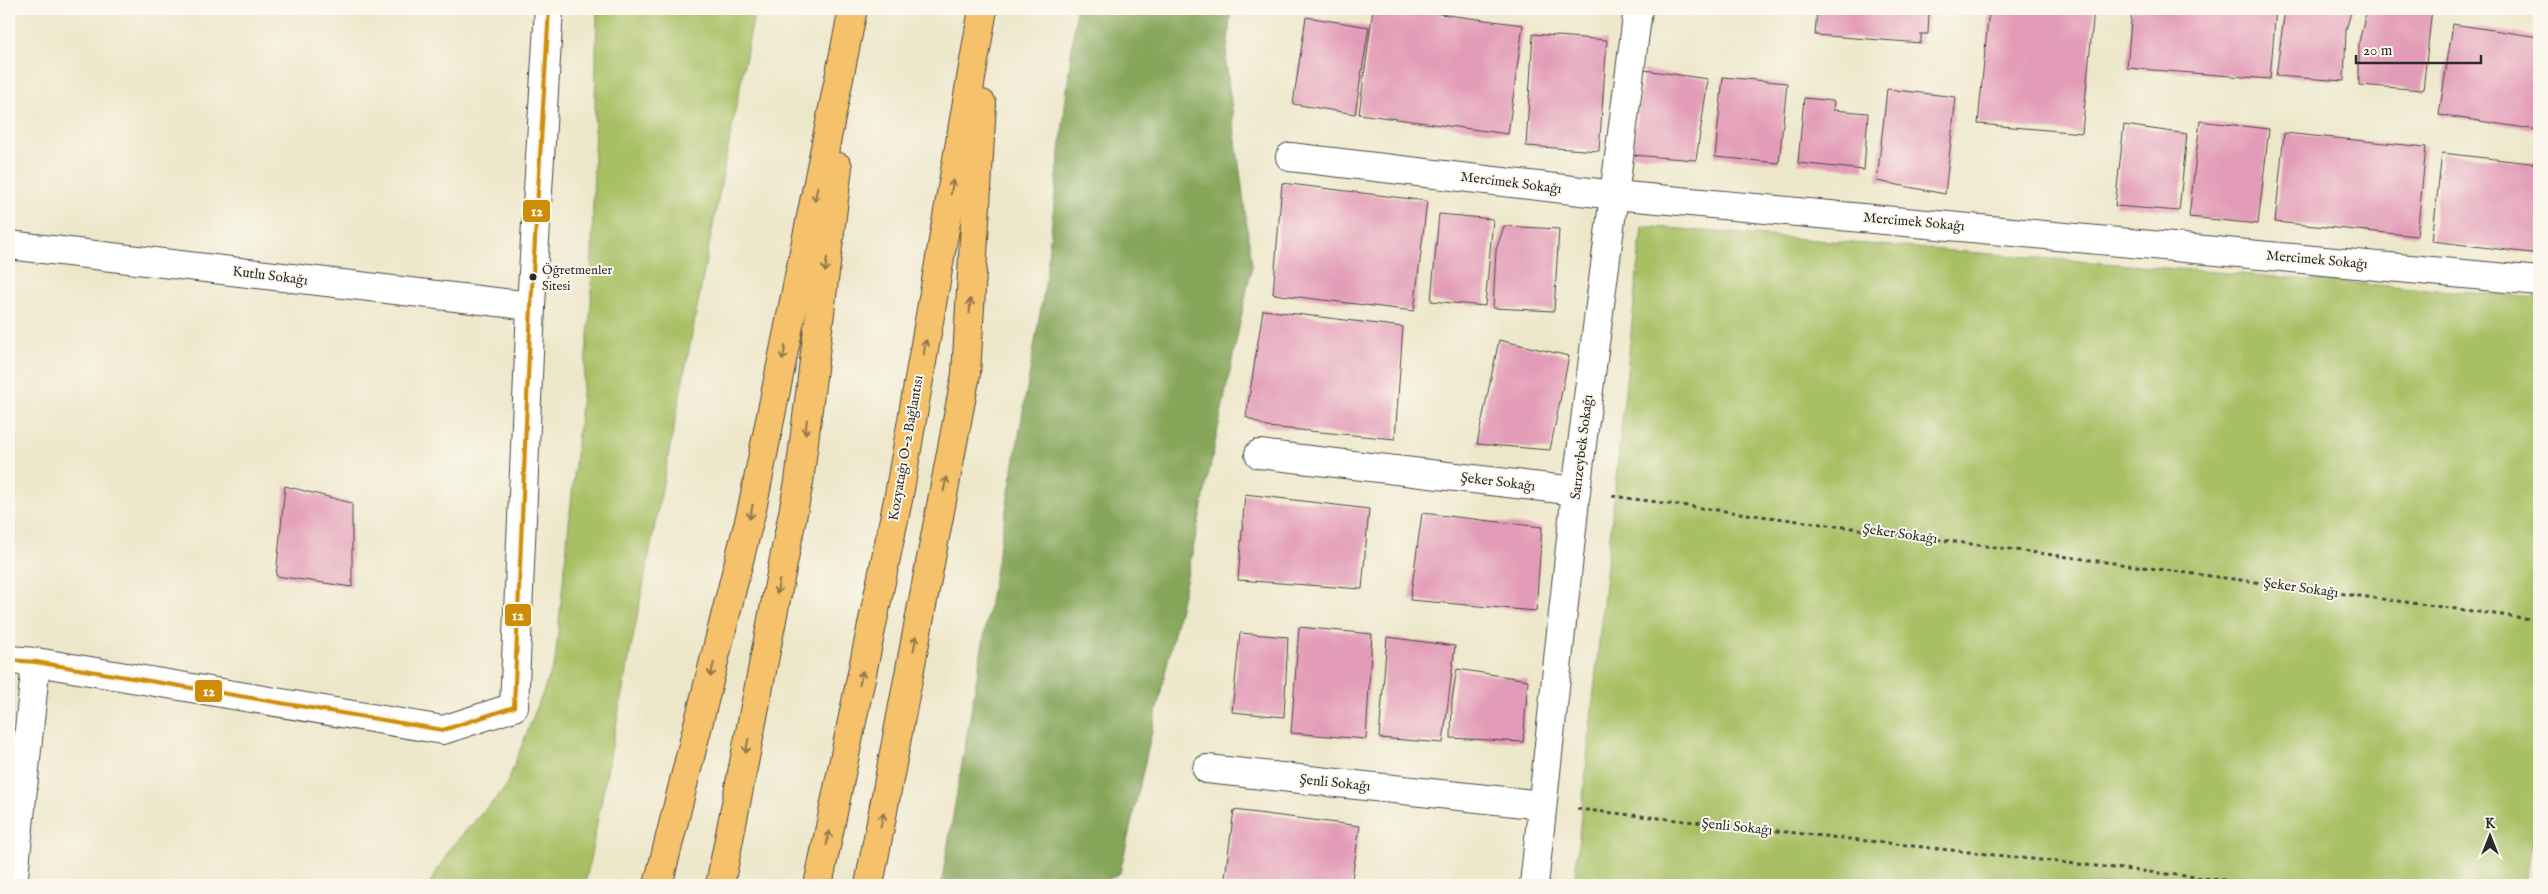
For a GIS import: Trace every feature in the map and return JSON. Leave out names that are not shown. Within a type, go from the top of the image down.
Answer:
[{"type":"highway","points":[[658,885],[752,509],[854,9]]},
{"type":"highway","points":[[720,885],[799,482],[858,9]]},
{"type":"highway","name":"Kozyatağı O-2 Bağlantısı","points":[[818,885],[899,495],[983,9]]},
{"type":"highway","points":[[869,885],[966,374],[988,9]]},
{"type":"street","points":[[9,660],[36,662],[443,730],[514,707],[531,306],[549,9]]},
{"type":"street","name":"Sarızeybek Sokağı","points":[[1534,885],[1576,491],[1638,9]]},
{"type":"street","name":"Mercimek Sokağı","points":[[1290,157],[1615,194],[2539,281]]},
{"type":"street","name":"Kutlu Sokağı","points":[[9,246],[531,306]]},
{"type":"street","name":"Şeker Sokağı","points":[[1259,454],[1576,491]]},
{"type":"street","points":[[13,885],[36,662]]},
{"type":"street","name":"Şenli Sokağı","points":[[1207,769],[1542,805]]},
{"type":"path","name":"Şeker Sokağı","points":[[1576,491],[2539,620]]},
{"type":"path","name":"Şenli Sokağı","points":[[1542,805],[2268,885]]},
{"type":"green space","points":[[597,9],[755,9],[585,885],[429,885],[451,847],[505,788],[555,662],[591,306]]},
{"type":"green space","points":[[1076,9],[1231,9],[1226,63],[1252,265],[1192,554],[1120,873],[1098,885],[941,885],[1045,284]]},
{"type":"green space","points":[[1642,226],[2539,298],[2539,815],[2523,885],[1574,885]]},
{"type":"building","points":[[1373,9],[1402,9],[1523,25],[1508,134],[1359,114]]},
{"type":"building","points":[[1817,9],[1935,9],[1935,13],[1929,12],[1928,34],[1921,34],[1921,43],[1815,35]]},
{"type":"building","points":[[1989,9],[2094,9],[2082,133],[1978,124]]},
{"type":"building","points":[[2132,9],[2276,9],[2270,79],[2127,68]]},
{"type":"building","points":[[2285,9],[2352,9],[2346,30],[2344,81],[2276,76]]},
{"type":"building","points":[[2367,9],[2432,9],[2423,90],[2359,85],[2359,42]]},
{"type":"building","points":[[1306,17],[1369,27],[1355,114],[1293,104]]},
{"type":"building","points":[[2453,24],[2539,37],[2539,130],[2439,115]]},
{"type":"building","points":[[1533,34],[1607,40],[1599,151],[1526,146]]},
{"type":"building","points":[[1644,70],[1708,79],[1696,160],[1632,155]]},
{"type":"building","points":[[1723,77],[1787,83],[1779,163],[1715,157]]},
{"type":"building","points":[[1887,89],[1956,97],[1945,194],[1877,181]]},
{"type":"building","points":[[1804,98],[1834,101],[1833,110],[1868,113],[1864,170],[1798,163]]},
{"type":"building","points":[[2200,121],[2269,129],[2258,224],[2189,217]]},
{"type":"building","points":[[2124,125],[2187,134],[2179,211],[2115,206]]},
{"type":"building","points":[[2284,133],[2426,147],[2417,236],[2275,222]]},
{"type":"building","points":[[2442,153],[2539,164],[2539,254],[2432,241]]},
{"type":"building","points":[[1282,183],[1427,201],[1414,311],[1273,294]]},
{"type":"building","points":[[1439,214],[1493,219],[1485,306],[1431,301]]},
{"type":"building","points":[[1504,226],[1559,229],[1554,311],[1493,308],[1496,250]]},
{"type":"building","points":[[1263,310],[1403,327],[1395,439],[1267,427],[1246,417]]},
{"type":"building","points":[[1499,340],[1569,356],[1550,450],[1477,444]]},
{"type":"building","points":[[285,486],[352,503],[352,587],[276,576]]},
{"type":"building","points":[[1245,494],[1369,509],[1362,589],[1238,580]]},
{"type":"building","points":[[1422,513],[1542,527],[1536,611],[1410,600]]},
{"type":"building","points":[[1299,627],[1372,634],[1366,739],[1291,733]]},
{"type":"building","points":[[1240,633],[1288,637],[1284,717],[1232,712]]},
{"type":"building","points":[[1387,637],[1455,646],[1443,743],[1379,738]]},
{"type":"building","points":[[1457,669],[1528,680],[1523,742],[1451,738],[1452,700]]},
{"type":"building","points":[[1234,810],[1360,826],[1351,885],[1224,885]]},
{"type":"transit line","name":"12","points":[[9,660],[36,662],[443,730],[514,707],[531,306],[549,9]]},
{"type":"place","name":"Öğretmenler Sitesi","points":[[533,277]]}]
